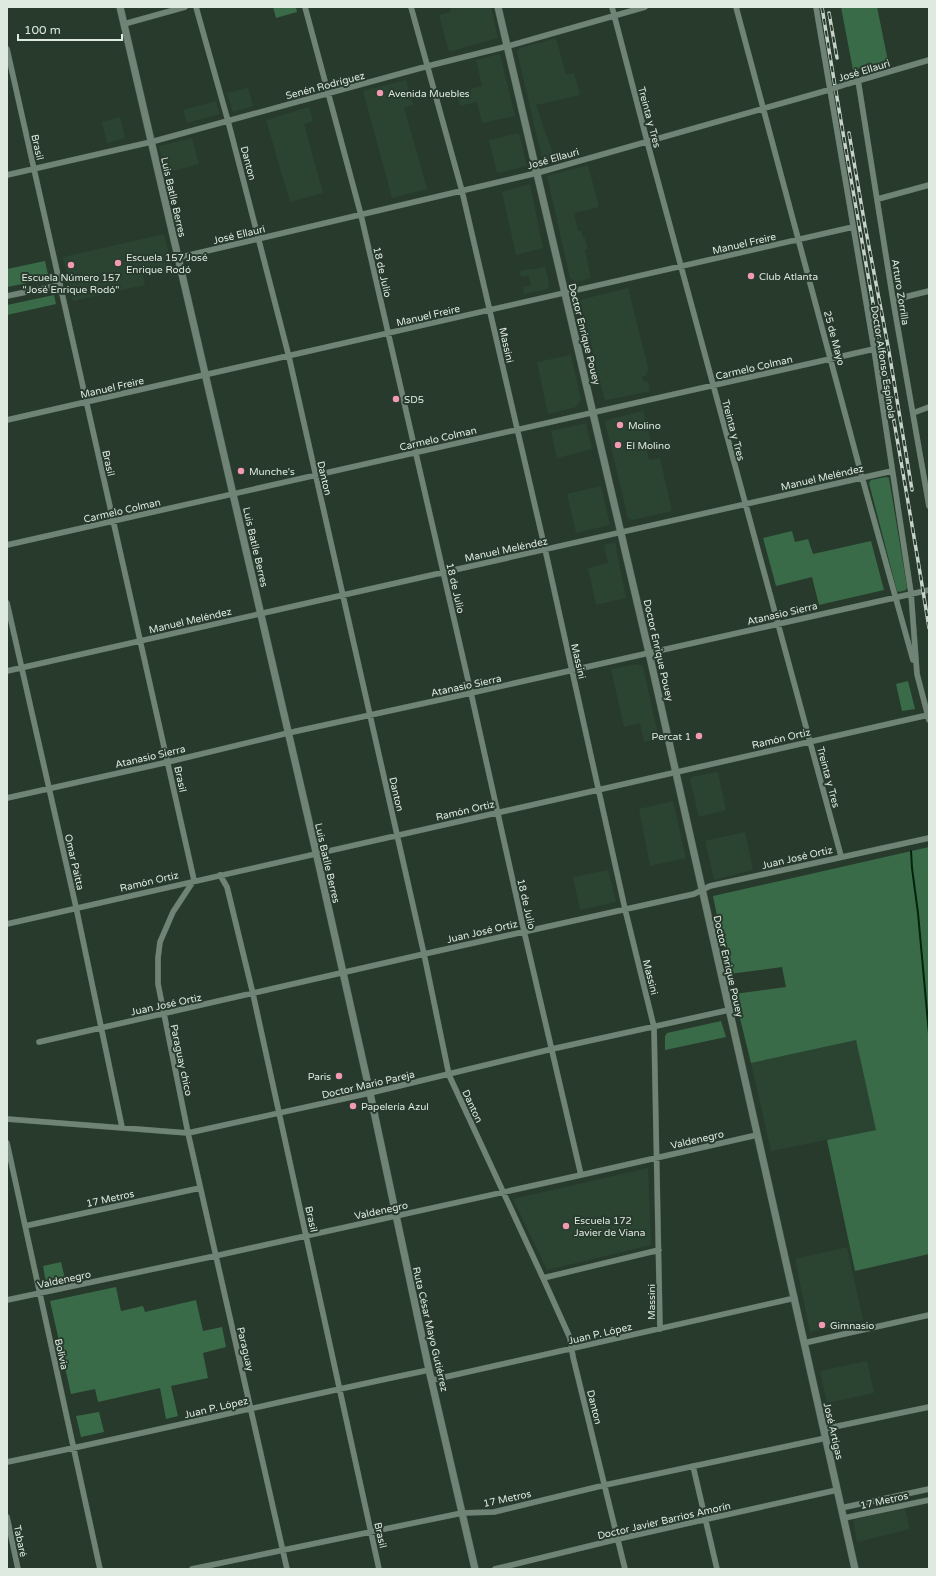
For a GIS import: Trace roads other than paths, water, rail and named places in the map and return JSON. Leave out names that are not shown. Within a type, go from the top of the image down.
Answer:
[{"type":"street","name":"Luis Batlle Berres","points":[[120,7],[261,613],[370,1093]]},
{"type":"street","points":[[124,24],[185,7]]},
{"type":"street","name":"Danton","points":[[196,7],[260,239],[288,357],[424,954],[449,1075],[570,1338],[571,1349],[605,1485],[624,1569]]},
{"type":"street","name":"18 de Julio","points":[[304,7],[361,215],[581,1175]]},
{"type":"street","name":"Massini","points":[[411,7],[462,191],[654,1027],[656,1158],[660,1250],[660,1329]]},
{"type":"street","name":"Doctor Enrique Pouey","points":[[498,7],[650,653],[675,772],[795,1298]]},
{"type":"street","name":"Treinta y Tres","points":[[612,7],[841,856]]},
{"type":"street","name":"Senén Rodríguez","points":[[7,175],[151,142],[428,66],[508,46],[646,7]]},
{"type":"street","name":"25 de Mayo","points":[[736,7],[862,477],[917,674]]},
{"type":"street","name":"Doctor Alfonso Espínola","points":[[816,7],[874,349],[911,594],[917,674],[928,717]]},
{"type":"street","name":"Brasil","points":[[7,49],[194,880]]},
{"type":"street","name":"José Ellauri","points":[[178,258],[536,173],[929,60]]},
{"type":"street","name":"Arturo Zorrilla","points":[[858,80],[893,300],[929,506]]},
{"type":"street","points":[[878,199],[929,185]]},
{"type":"street","name":"Manuel Freire","points":[[7,420],[853,227]]},
{"type":"street","points":[[7,296],[60,285]]},
{"type":"street","points":[[893,300],[929,291]]},
{"type":"street","name":"Carmelo Colman","points":[[7,546],[516,429],[594,413],[874,349]]},
{"type":"street","points":[[913,413],[929,407]]},
{"type":"street","name":"Manuel Meléndez","points":[[7,671],[892,470]]},
{"type":"street","name":"Atanasio Sierra","points":[[7,798],[168,762],[288,733],[929,590]]},
{"type":"street","name":"Omar Paitta","points":[[7,603],[76,907],[122,1127]]},
{"type":"street","name":"Ramón Ortiz","points":[[7,924],[316,852],[810,741],[928,717]]},
{"type":"street","name":"Juan José Ortiz","points":[[39,1042],[524,931],[694,894],[710,886],[841,856],[929,838]]},
{"type":"street","name":"Brasil","points":[[220,875],[227,887],[253,994],[338,1388],[379,1569]]},
{"type":"street","name":"Paraguay chico","points":[[188,1133],[163,1014],[158,984],[158,958],[160,942],[173,912],[194,880]]},
{"type":"street","name":"Doctor Mario Pareja","points":[[7,1119],[188,1133],[370,1093],[552,1049],[729,1010]]},
{"type":"street","name":"Ruta César Mayo Gutiérrez","points":[[370,1093],[395,1216],[475,1569]]},
{"type":"street","name":"Paraguay","points":[[188,1133],[287,1569]]},
{"type":"street","name":"Valdenegro","points":[[7,1300],[306,1236],[757,1135]]},
{"type":"street","name":"Bolivia","points":[[7,1144],[100,1569]]},
{"type":"street","name":"17 Metros","points":[[24,1226],[200,1188]]},
{"type":"street","points":[[543,1278],[660,1250]]},
{"type":"street","name":"Juan P. López","points":[[432,1380],[795,1298]]},
{"type":"street","name":"José Artigas","points":[[795,1298],[855,1569]]},
{"type":"street","points":[[804,1343],[929,1315]]},
{"type":"street","name":"Juan P. López","points":[[7,1462],[74,1449],[338,1388],[429,1370]]},
{"type":"street","points":[[824,1429],[929,1407]]},
{"type":"street","name":"17 Metros","points":[[192,1569],[462,1513],[494,1512],[605,1485],[826,1438]]},
{"type":"street","points":[[694,1466],[717,1569]]},
{"type":"street","points":[[842,1508],[929,1489]]},
{"type":"street","name":"Doctor Javier Barrios Amorín","points":[[495,1569],[618,1539],[837,1490]]},
{"type":"street","name":"17 Metros","points":[[844,1518],[929,1500]]},
{"type":"street","name":"Tabaré","points":[[7,1517],[18,1569]]},
{"type":"waterway","points":[[911,851],[929,1034]]},
{"type":"railway","points":[[822,7],[929,628]]},
{"type":"railway","points":[[829,13],[837,58]]},
{"type":"railway","points":[[849,133],[888,346],[912,490]]},
{"type":"place","name":"Avenida Muebles","points":[[380,93]]},
{"type":"place","name":"Escuela 157 José Enrique Rodó","points":[[118,263]]},
{"type":"place","name":"Escuela Número 157 \"José Enrique Rodó\"","points":[[71,265]]},
{"type":"place","name":"Club Atlanta","points":[[751,276]]},
{"type":"place","name":"SD5","points":[[396,399]]},
{"type":"place","name":"Molino","points":[[620,425]]},
{"type":"place","name":"El Molino","points":[[618,445]]},
{"type":"place","name":"Munche's","points":[[241,471]]},
{"type":"place","name":"Percat 1","points":[[699,736]]},
{"type":"place","name":"Paris","points":[[339,1076]]},
{"type":"place","name":"Papelería Azul","points":[[353,1106]]},
{"type":"place","name":"Escuela 172 Javier de Viana","points":[[566,1226]]},
{"type":"place","name":"Gimnasio","points":[[822,1325]]}]
